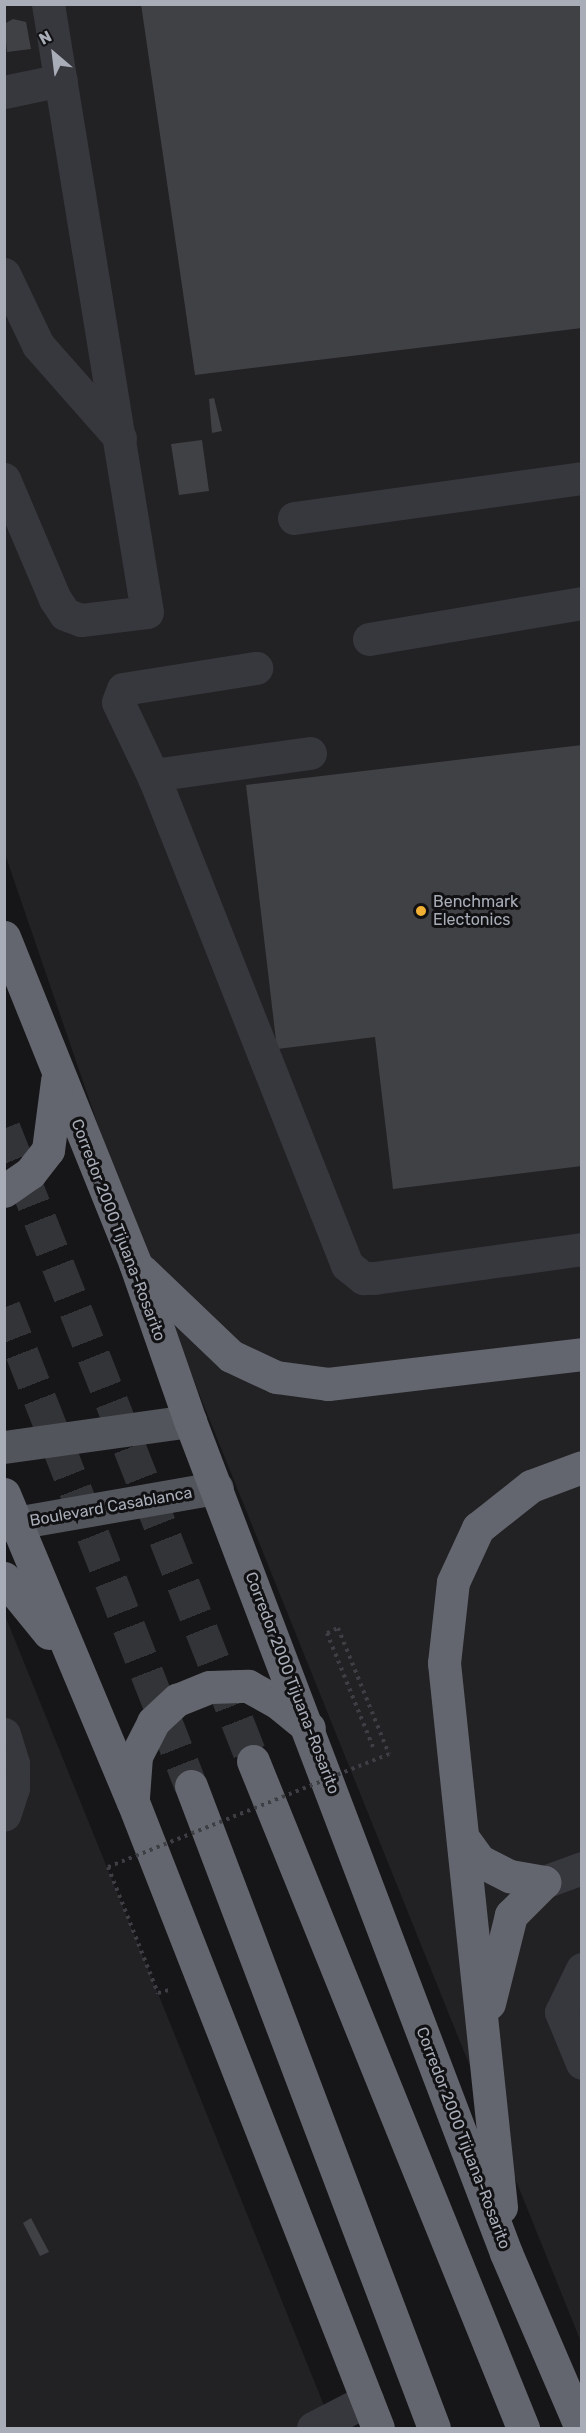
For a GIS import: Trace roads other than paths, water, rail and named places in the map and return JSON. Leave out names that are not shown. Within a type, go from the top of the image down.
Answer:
[{"type":"highway","name":"Corredor 2000 Tijuana-Rosarito","points":[[4,938],[58,1077],[135,1263],[190,1421],[309,1728],[506,2253],[581,2428]]},
{"type":"highway","points":[[4,1191],[30,1173],[48,1150],[58,1077]]},
{"type":"highway","points":[[135,1263],[231,1356],[276,1377],[328,1384],[582,1354]]},
{"type":"highway","points":[[506,2253],[444,1663],[453,1582],[478,1528],[531,1486],[582,1467]]},
{"type":"highway","points":[[8,1514],[133,1802],[372,2414]]},
{"type":"highway","points":[[4,1578],[29,1605],[80,1678]]},
{"type":"highway","points":[[133,1802],[136,1756],[153,1722],[177,1700],[210,1687],[248,1686],[277,1702],[309,1728]]},
{"type":"highway","points":[[253,1761],[523,2428]]},
{"type":"highway","points":[[191,1786],[434,2428]]},
{"type":"highway","points":[[463,1838],[480,1861],[510,1875],[544,1882]]},
{"type":"highway","points":[[483,2028],[511,1915],[544,1882]]},
{"type":"main road","points":[[4,1447],[190,1421]]},
{"type":"main road","name":"Boulevard Casablanca","points":[[8,1514],[217,1488]]},
{"type":"lane","points":[[4,479],[55,599],[65,614],[81,620],[147,612],[48,4]]},
{"type":"lane","points":[[4,92],[61,80]]},
{"type":"lane","points":[[4,274],[38,345],[120,438]]},
{"type":"lane","points":[[294,518],[582,478]]},
{"type":"lane","points":[[369,639],[582,603]]},
{"type":"lane","points":[[256,668],[123,689],[118,702],[155,780],[347,1265],[354,1274],[374,1278],[582,1249]]},
{"type":"lane","points":[[155,780],[159,774],[310,753]]},
{"type":"lane","points":[[4,1734],[13,1763],[13,1788],[4,1815]]},
{"type":"lane","points":[[544,1882],[582,1868]]},
{"type":"lane","points":[[582,1969],[561,2012],[582,2063]]},
{"type":"lane","points":[[313,2428],[372,2414]]},
{"type":"tunnel","points":[[4,1128],[253,1761]]},
{"type":"tunnel","points":[[4,1307],[191,1786]]},
{"type":"place","name":"Benchmark Electonics","points":[[421,911]]}]
